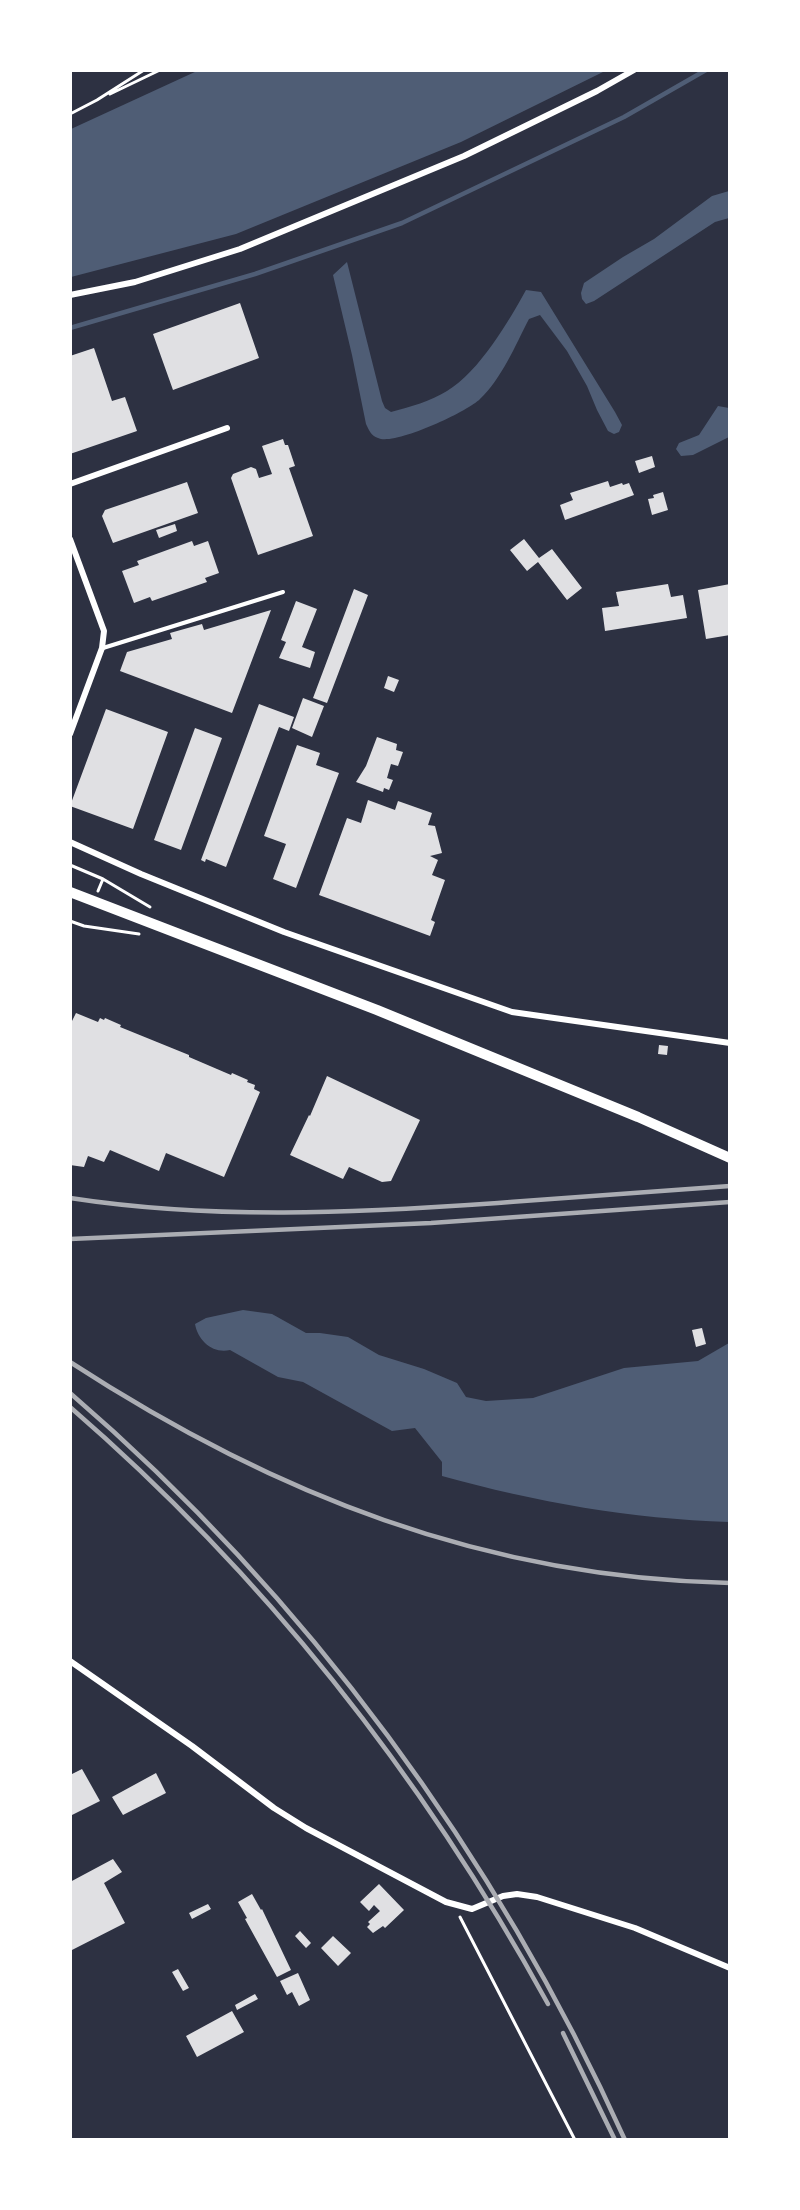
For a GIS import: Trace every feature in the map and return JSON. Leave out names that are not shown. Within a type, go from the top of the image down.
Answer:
[{"type":"main road","points":[[70,892],[377,1010],[638,1117],[729,1158]]},
{"type":"street","points":[[70,294],[135,282],[240,249],[464,156],[597,91],[634,70]]},
{"type":"street","points":[[70,484],[227,428]]},
{"type":"street","points":[[70,539],[104,631],[102,648],[70,734]]},
{"type":"street","points":[[70,842],[141,874],[284,932],[512,1012],[729,1043]]},
{"type":"street","points":[[70,1661],[192,1746],[274,1808],[306,1828],[458,1907],[471,1909],[503,1896],[517,1894],[537,1897],[635,1928],[729,1968]]},
{"type":"lane","points":[[102,648],[283,592]]},
{"type":"path","points":[[97,100],[144,70]]},
{"type":"path","points":[[70,114],[160,70]]},
{"type":"path","points":[[70,865],[104,879],[152,909]]},
{"type":"path","points":[[458,1907],[459,1915],[574,2139]]},
{"type":"water","points":[[197,71],[605,71],[461,142],[236,234],[71,277],[71,129]]},
{"type":"water","points":[[729,191],[729,218],[715,222],[594,301],[586,304],[582,299],[584,283],[654,239],[712,196]]},
{"type":"water","points":[[347,262],[382,401],[385,408],[391,412],[434,398],[459,382],[482,359],[526,290],[541,292],[615,412],[622,425],[619,432],[614,434],[608,431],[587,386],[567,351],[540,315],[529,319],[501,372],[488,391],[473,405],[414,433],[386,439],[376,437],[366,424],[333,275]]},
{"type":"water","points":[[718,406],[729,408],[729,437],[693,455],[681,456],[676,449],[679,443],[699,435]]},
{"type":"water","points":[[243,1310],[272,1314],[306,1333],[348,1337],[379,1355],[424,1369],[457,1383],[466,1397],[486,1401],[533,1398],[624,1368],[698,1361],[729,1343],[729,1522],[656,1517],[584,1508],[513,1494],[442,1476],[442,1462],[415,1428],[392,1431],[303,1382],[278,1377],[230,1350],[212,1348],[199,1336],[195,1324],[206,1318]]},
{"type":"building","points":[[240,303],[259,358],[173,390],[153,334]]},
{"type":"building","points":[[94,348],[112,401],[125,397],[137,431],[70,454],[70,356]]},
{"type":"building","points":[[283,439],[285,445],[288,445],[295,466],[289,468],[313,536],[258,555],[231,478],[233,474],[251,467],[256,469],[259,478],[272,474],[262,446]]},
{"type":"building","points":[[652,456],[655,467],[639,473],[635,461]]},
{"type":"building","points":[[608,481],[610,487],[629,483],[634,495],[565,520],[560,505],[573,500],[570,493]]},
{"type":"building","points":[[187,482],[198,513],[113,543],[102,516],[105,510]]},
{"type":"building","points":[[663,492],[668,510],[652,515],[648,499]]},
{"type":"building","points":[[175,524],[177,531],[159,538],[156,530]]},
{"type":"building","points":[[524,539],[539,558],[552,549],[582,588],[567,600],[538,562],[527,571],[510,550]]},
{"type":"building","points":[[192,541],[194,546],[208,541],[219,573],[205,578],[207,582],[152,601],[150,597],[134,603],[122,571],[139,565],[137,561]]},
{"type":"building","points":[[668,584],[671,597],[683,595],[687,618],[605,631],[602,608],[619,606],[616,592]]},
{"type":"building","points":[[730,584],[730,635],[706,639],[698,590]]},
{"type":"building","points":[[354,589],[368,595],[327,703],[313,698]]},
{"type":"building","points":[[296,601],[317,609],[302,647],[315,652],[310,668],[279,658],[286,642],[281,640]]},
{"type":"building","points":[[271,610],[232,713],[120,671],[127,652],[172,639],[170,633],[202,624],[204,630]]},
{"type":"building","points":[[388,676],[399,680],[394,692],[384,688]]},
{"type":"building","points":[[303,698],[324,706],[312,737],[292,728]]},
{"type":"building","points":[[259,704],[294,717],[289,731],[279,727],[226,867],[206,859],[205,862],[201,860]]},
{"type":"building","points":[[106,709],[168,732],[133,829],[70,806]]},
{"type":"building","points":[[195,728],[222,738],[181,850],[154,840]]},
{"type":"building","points":[[377,737],[397,744],[396,750],[403,752],[398,766],[391,764],[387,778],[393,780],[389,790],[384,788],[383,792],[356,782],[366,766]]},
{"type":"building","points":[[297,745],[320,753],[316,765],[339,773],[296,888],[273,879],[286,844],[264,836]]},
{"type":"building","points":[[368,800],[395,810],[398,801],[432,813],[428,825],[435,826],[442,853],[430,856],[438,860],[432,875],[445,880],[431,920],[435,922],[430,936],[319,895],[347,818],[361,823]]},
{"type":"building","points":[[76,1013],[98,1022],[100,1018],[104,1020],[105,1018],[121,1025],[120,1027],[231,1075],[232,1073],[255,1085],[254,1089],[260,1092],[224,1177],[166,1153],[159,1171],[110,1150],[104,1162],[88,1156],[84,1167],[70,1165],[70,1025]]},
{"type":"building","points":[[659,1045],[668,1046],[667,1055],[658,1054]]},
{"type":"building","points":[[327,1076],[420,1120],[391,1181],[382,1182],[349,1167],[343,1179],[290,1155]]},
{"type":"building","points":[[702,1328],[706,1344],[696,1347],[692,1330]]},
{"type":"building","points":[[82,1769],[100,1801],[70,1816],[70,1775]]},
{"type":"building","points":[[156,1773],[166,1793],[123,1815],[112,1797]]},
{"type":"building","points":[[113,1859],[122,1872],[104,1883],[125,1923],[70,1951],[70,1882]]},
{"type":"building","points":[[379,1884],[404,1910],[385,1928],[383,1926],[373,1933],[367,1927],[370,1924],[368,1922],[380,1911],[374,1905],[369,1911],[360,1902]]},
{"type":"building","points":[[252,1894],[262,1909],[291,1970],[277,1977],[238,1902]]},
{"type":"building","points":[[208,1904],[211,1909],[192,1919],[189,1913]]},
{"type":"building","points":[[300,1931],[311,1943],[306,1948],[295,1936]]},
{"type":"building","points":[[333,1936],[351,1953],[338,1966],[321,1948]]},
{"type":"building","points":[[178,1969],[189,1988],[183,1991],[172,1972]]},
{"type":"building","points":[[298,1973],[310,2000],[299,2006],[292,1992],[287,1995],[280,1981]]},
{"type":"building","points":[[255,1994],[258,1999],[237,2010],[235,2005]]},
{"type":"building","points":[[232,2011],[244,2032],[197,2057],[186,2036]]},
{"type":"waterway","points":[[70,328],[255,274],[402,223],[624,117],[706,70]]},
{"type":"railway","points":[[70,1198],[124,1205],[231,1212],[337,1212],[444,1207],[730,1186]]},
{"type":"railway","points":[[70,1239],[431,1223],[730,1202]]},
{"type":"railway","points":[[70,1362],[224,1452],[303,1489],[384,1520],[467,1546],[552,1565],[640,1577],[730,1583]]},
{"type":"railway","points":[[70,1393],[157,1472],[239,1556],[316,1644],[388,1736],[455,1832],[517,1932],[574,2034],[625,2140]]},
{"type":"railway","points":[[70,1407],[210,1540],[336,1684],[394,1760],[448,1839],[500,1920],[548,2004]]},
{"type":"railway","points":[[563,2033],[615,2140]]}]
